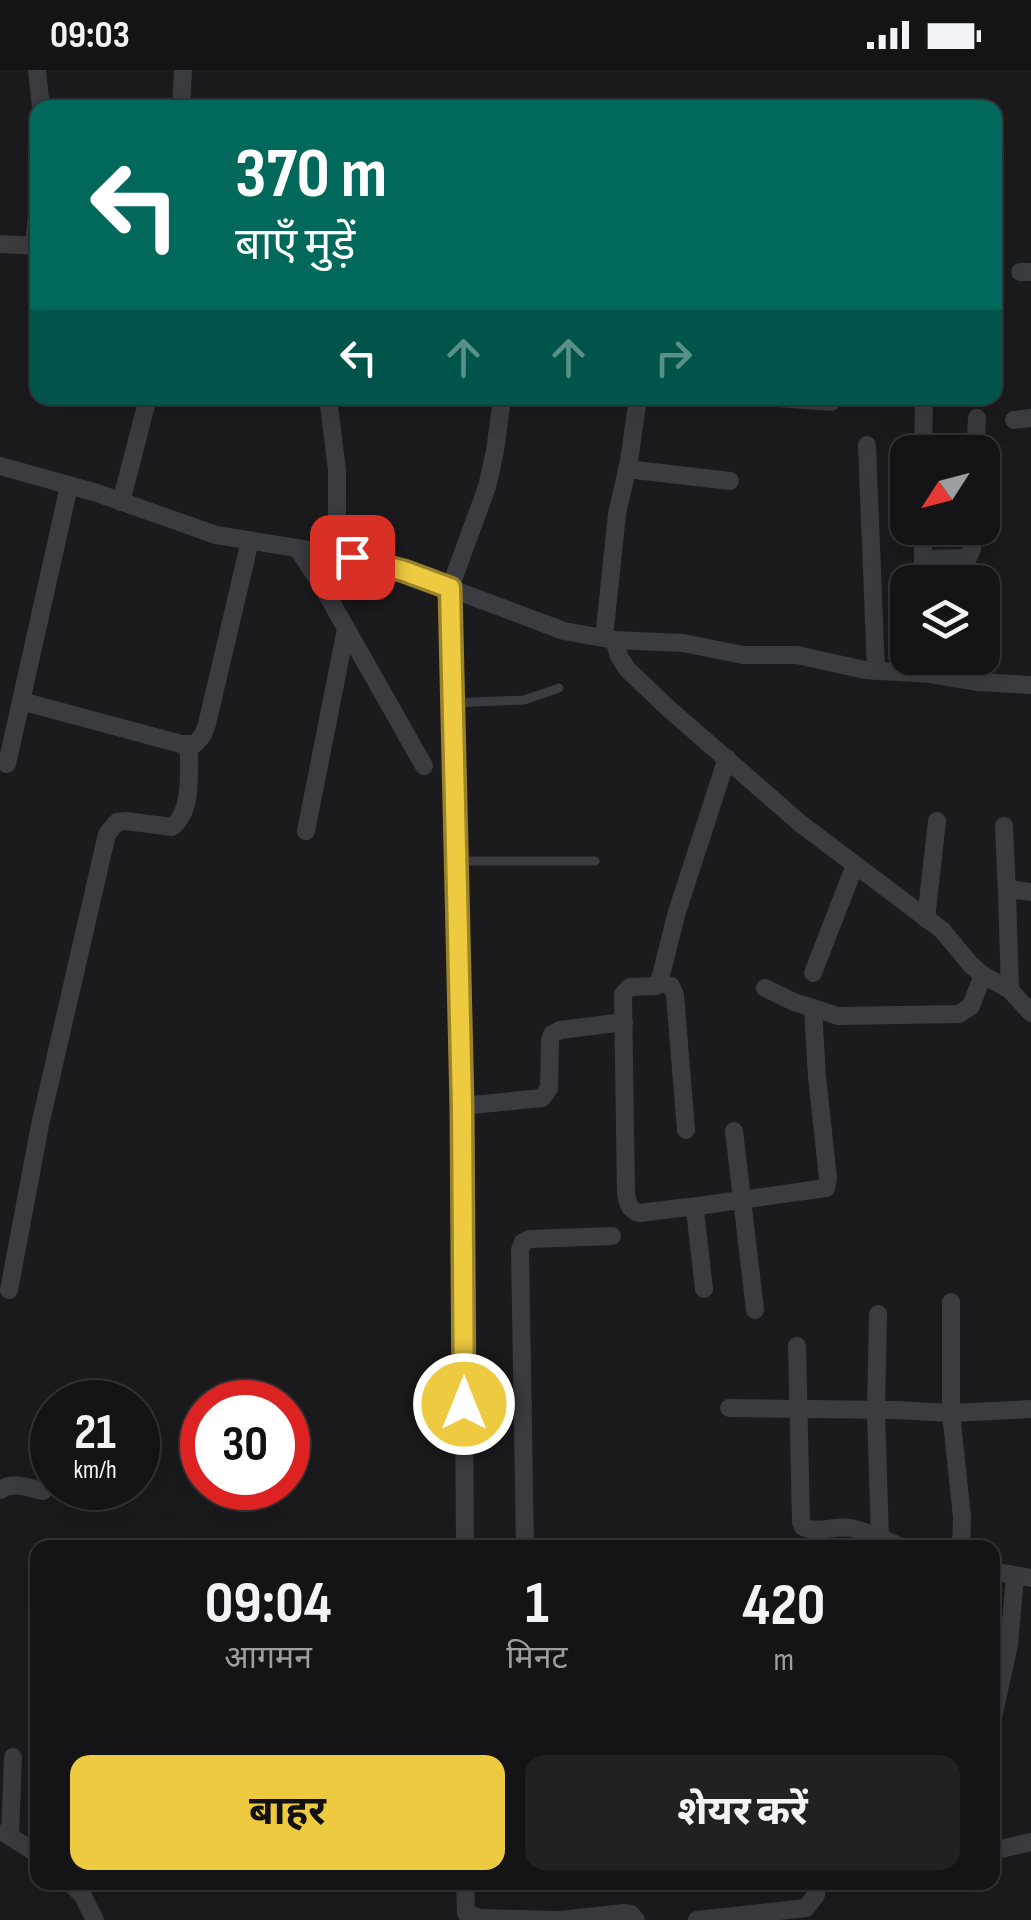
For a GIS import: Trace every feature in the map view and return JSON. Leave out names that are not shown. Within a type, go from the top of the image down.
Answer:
[{"type":"street","points":[[37,70],[40,100]]},
{"type":"street","points":[[181,100],[183,70]]},
{"type":"street","points":[[0,244],[30,245]]},
{"type":"street","points":[[121,502],[146,405]]},
{"type":"street","points":[[329,405],[336,470],[318,552],[346,629],[424,766]]},
{"type":"street","points":[[466,1540],[462,1106],[450,588],[484,498],[501,405]]},
{"type":"street","points":[[637,405],[617,514],[609,639],[627,669],[787,812],[942,930],[971,965],[1010,990],[1031,1013]]},
{"type":"street","points":[[923,435],[924,405]]},
{"type":"street","points":[[976,435],[977,418]]},
{"type":"street","points":[[867,446],[876,670]]},
{"type":"street","points":[[0,466],[121,502],[216,536],[404,571],[564,632],[682,643],[743,655],[797,655],[876,670],[890,669]]},
{"type":"street","points":[[627,470],[730,481]]},
{"type":"street","points":[[7,764],[69,486]]},
{"type":"street","points":[[21,702],[195,744],[208,724],[250,541]]},
{"type":"street","points":[[923,545],[923,565]]},
{"type":"street","points":[[923,559],[968,558],[972,545]]},
{"type":"street","points":[[306,831],[346,629]]},
{"type":"street","points":[[954,675],[978,682],[1031,684]]},
{"type":"street","points":[[10,1290],[40,1126],[107,834],[116,822],[126,820],[164,827],[178,823],[187,797],[189,745]]},
{"type":"street","points":[[727,758],[658,983],[627,988],[623,994],[626,1194],[633,1211],[821,1190],[828,1184],[813,1008]]},
{"type":"street","points":[[926,918],[937,820]]},
{"type":"street","points":[[1004,826],[1010,990]]},
{"type":"street","points":[[813,973],[855,865]]},
{"type":"street","points":[[1007,894],[1013,890],[1031,892]]},
{"type":"street","points":[[765,988],[813,1008],[852,1017],[959,1014],[971,1006],[982,975]]},
{"type":"street","points":[[658,983],[671,986],[675,994],[686,1130]]},
{"type":"street","points":[[462,1106],[546,1096],[552,1034],[624,1022]]},
{"type":"street","points":[[734,1131],[755,1310]]},
{"type":"street","points":[[692,1207],[696,1212],[704,1290]]},
{"type":"street","points":[[525,1540],[520,1250],[523,1242],[530,1239],[612,1236]]},
{"type":"street","points":[[951,1302],[950,1413],[961,1540]]},
{"type":"street","points":[[878,1314],[880,1538]]},
{"type":"street","points":[[797,1346],[803,1527],[845,1528],[885,1540]]},
{"type":"street","points":[[464,1404],[523,1404]]},
{"type":"street","points":[[729,1408],[950,1413],[1031,1409]]},
{"type":"street","points":[[0,1490],[16,1485],[30,1488]]},
{"type":"street","points":[[1000,1688],[1023,1577]]},
{"type":"street","points":[[14,1757],[5,1834],[30,1849]]},
{"type":"street","points":[[1000,1848],[1031,1842]]},
{"type":"street","points":[[77,1890],[94,1920]]},
{"type":"street","points":[[465,1890],[466,1913],[470,1916],[560,1920],[628,1914],[636,1920]]},
{"type":"street","points":[[697,1920],[806,1908],[817,1890]]},
{"type":"lane","points":[[453,703],[524,700],[559,688]]},
{"type":"lane","points":[[456,861],[595,862]]},
{"type":"route","points":[[352,557],[450,588],[462,1106],[464,1404]]}]
